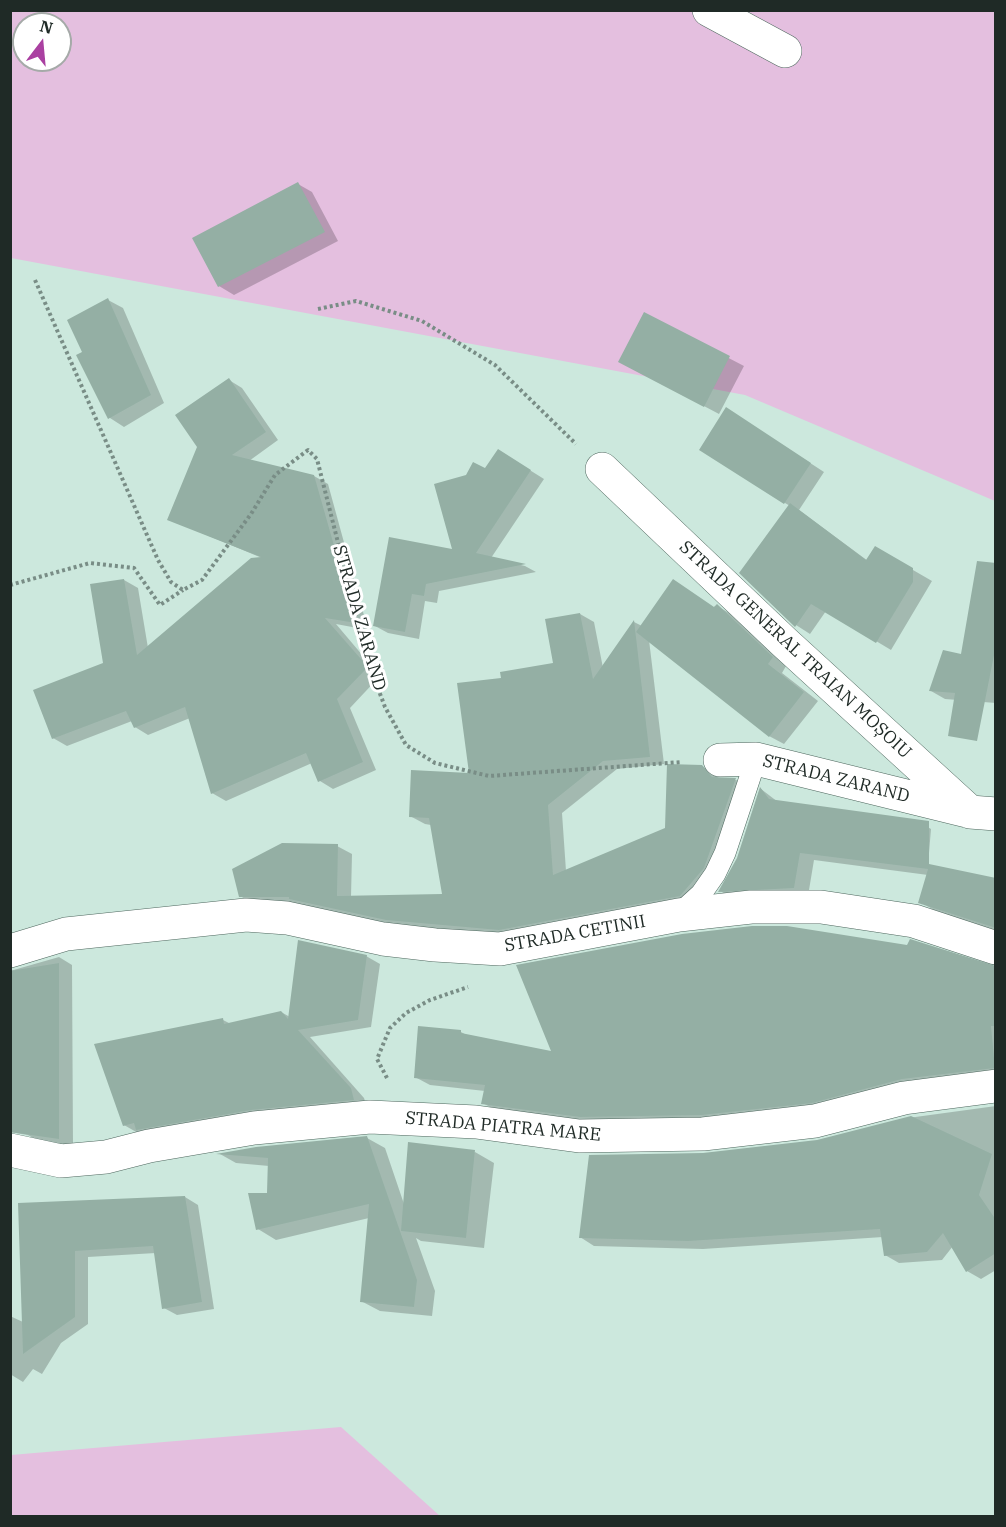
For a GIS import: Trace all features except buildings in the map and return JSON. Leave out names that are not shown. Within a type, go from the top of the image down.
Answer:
[{"type":"street","points":[[709,10],[785,51]]},
{"type":"street","name":"STRADA GENERAL TRAIAN MOȘOIU","points":[[602,469],[784,642],[983,813]]},
{"type":"street","name":"STRADA ZARAND","points":[[720,760],[756,759],[983,813]]},
{"type":"street","name":"STRADA CETINII","points":[[10,951],[66,934],[246,915],[287,918],[383,939],[500,949],[678,915],[751,907],[821,907],[914,921],[996,948]]},
{"type":"street","name":"STRADA PIATRA MARE","points":[[10,1150],[61,1161],[106,1157],[149,1146],[254,1128],[369,1117],[476,1122],[579,1136],[703,1134],[815,1121],[904,1098],[996,1086]]},
{"type":"lane","points":[[678,915],[701,894],[725,854],[756,759]]},
{"type":"path","points":[[10,585],[90,563],[134,568],[160,605],[183,590],[171,582],[158,560],[35,280]]},
{"type":"path","points":[[318,309],[356,301],[422,321],[495,365],[602,469]]},
{"type":"path","name":"STRADA ZARAND","points":[[183,590],[202,580],[251,514],[275,475],[308,450],[317,459],[368,663],[385,707],[406,745],[435,763],[489,776],[720,760]]},
{"type":"path","points":[[422,1118],[383,1073],[377,1059],[381,1043],[390,1028],[406,1013],[430,1000],[477,982],[491,968],[500,949]]},
{"type":"shaded area","points":[[10,11],[995,11],[995,501],[745,395],[11,258]]},
{"type":"shaded area","points":[[341,1427],[440,1516],[11,1516],[11,1455]]}]
